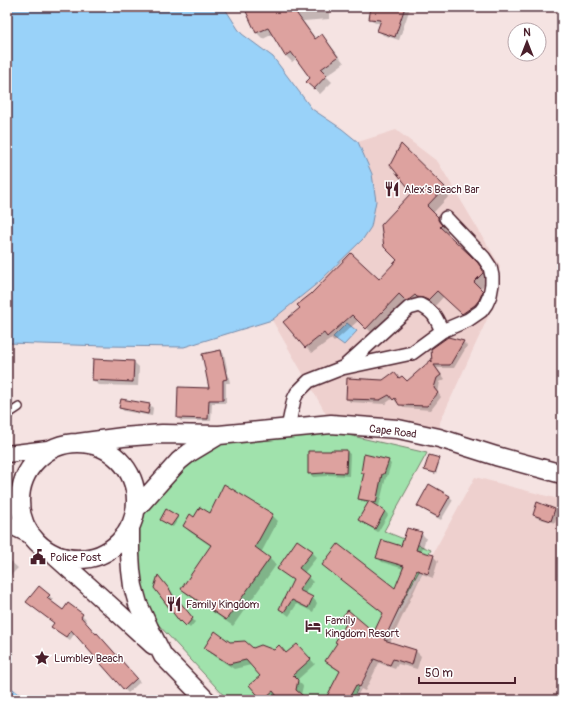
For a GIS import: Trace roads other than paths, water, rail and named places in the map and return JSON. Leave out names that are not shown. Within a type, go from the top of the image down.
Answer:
[{"type":"main road","name":"Cape Road","points":[[78,443],[162,434],[219,435],[331,424],[398,430],[439,438],[496,456],[562,474]]},
{"type":"main road","points":[[53,554],[75,559],[97,556],[117,545],[133,518],[179,461],[219,435]]},
{"type":"main road","points":[[163,656],[138,604],[133,586],[130,554],[135,493],[131,478],[122,464],[109,453],[94,446],[78,443],[56,448],[38,459],[26,476],[20,495],[21,516],[30,535],[40,546],[53,554],[115,610],[206,700]]},
{"type":"street","points":[[288,428],[294,399],[297,393],[309,381],[342,368],[412,353],[442,331],[468,320],[481,311],[490,295],[492,276],[490,267],[484,258],[446,218]]},
{"type":"street","points":[[342,368],[409,308],[420,305],[429,309],[435,315],[442,331]]},
{"type":"street","points":[[7,454],[56,448]]},
{"type":"street","points":[[7,524],[30,535]]},
{"type":"lane","points":[[7,415],[19,407]]},
{"type":"water","points":[[7,7],[224,7],[242,34],[273,57],[312,109],[342,129],[358,142],[372,174],[376,201],[371,227],[363,239],[319,282],[272,320],[184,347],[7,343]]},
{"type":"water","points":[[347,323],[357,331],[344,345],[333,337]]},
{"type":"water","points":[[7,684],[26,700],[7,700]]},
{"type":"place","name":"Alex’s Beach Bar","points":[[392,189]]},
{"type":"place","name":"Police Post","points":[[38,557]]},
{"type":"place","name":"Family Kingdom","points":[[174,604]]},
{"type":"place","name":"Family Kingdom Resort","points":[[313,626]]},
{"type":"place","name":"Lumbley Beach","points":[[42,658]]}]
